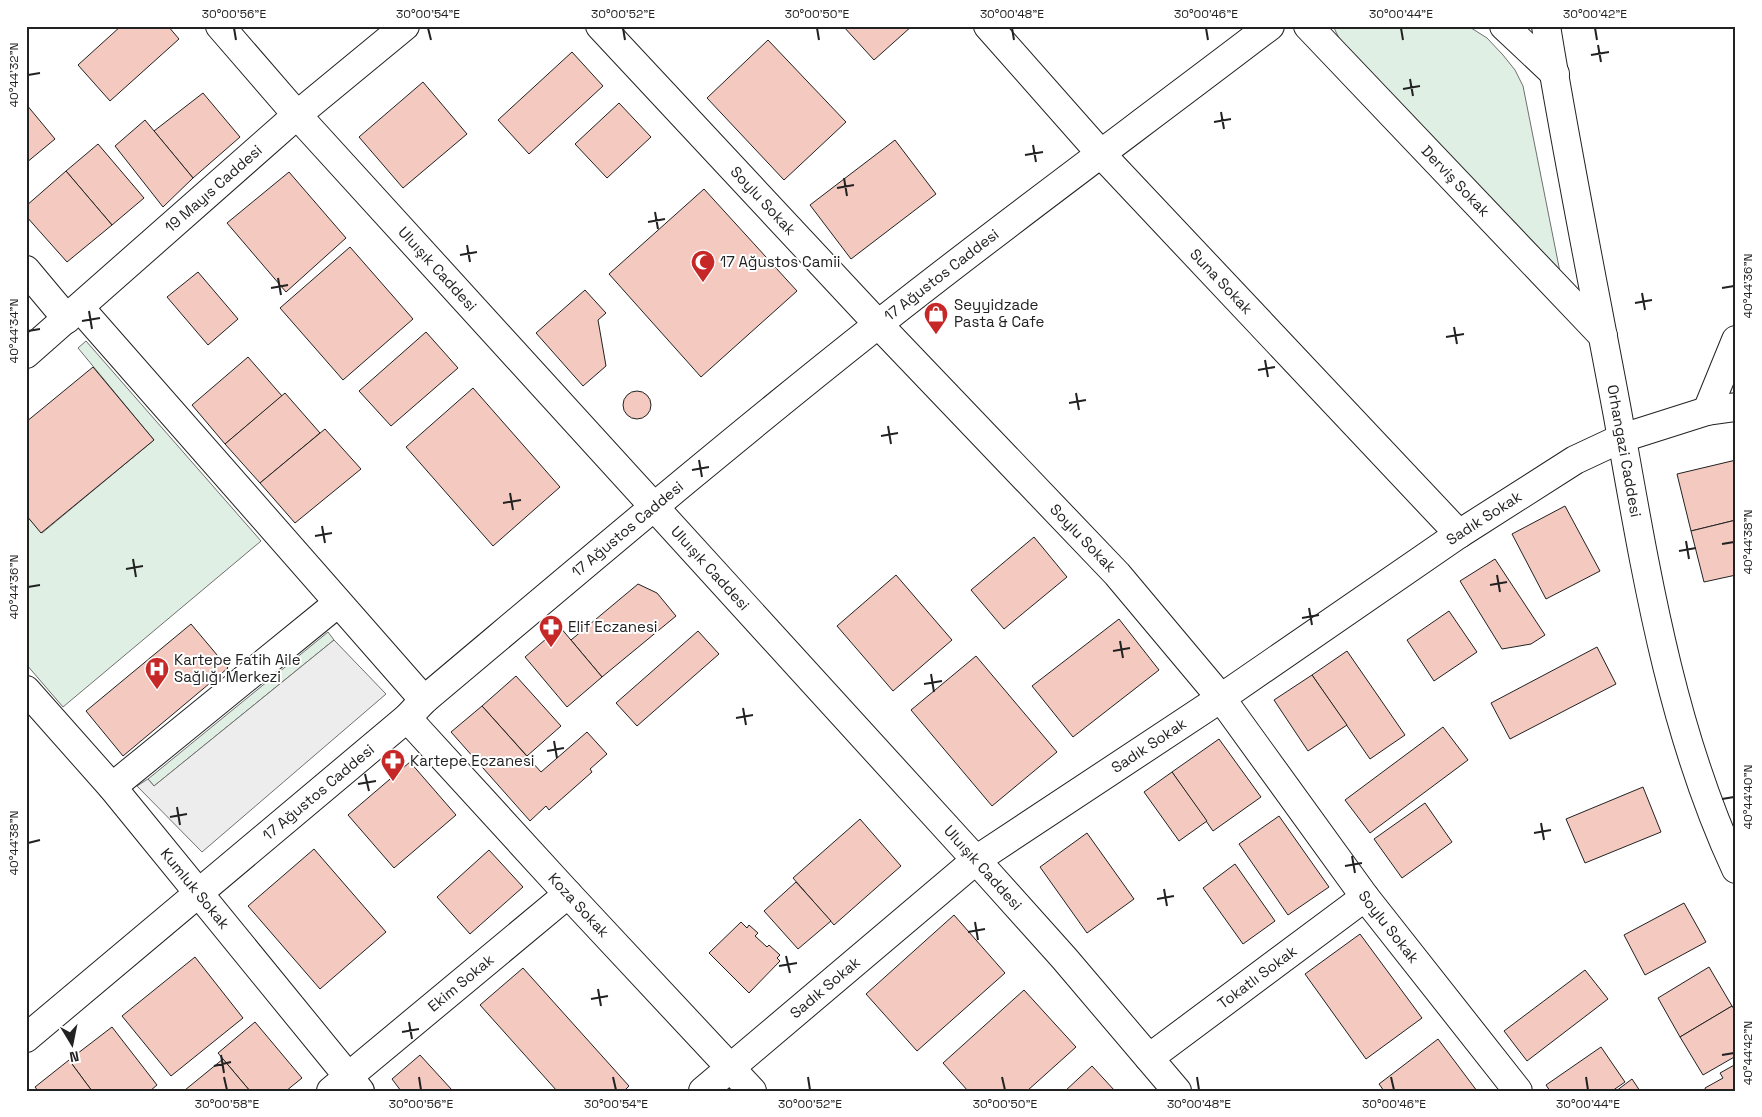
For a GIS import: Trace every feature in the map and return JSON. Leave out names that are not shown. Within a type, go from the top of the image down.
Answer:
[{"type":"street","name":"Uluışık Caddesi","points":[[220,26],[298,115],[976,860],[1177,1091]]},
{"type":"street","name":"19 Mayıs Caddesi","points":[[26,354],[298,115],[405,26]]},
{"type":"street","name":"Soylu Sokak","points":[[600,26],[878,324],[1117,574],[1221,698],[1365,897],[1518,1091]]},
{"type":"street","name":"Suna Sokak","points":[[988,26],[1102,155],[1459,534]]},
{"type":"street","name":"17 Ağustos Caddesi","points":[[26,1038],[654,506],[878,324],[1270,26]]},
{"type":"street","name":"Derviş Sokak","points":[[1308,26],[1603,336]]},
{"type":"street","points":[[1504,26],[1555,74]]},
{"type":"street","name":"Orhangazi Caddesi","points":[[1546,26],[1622,438],[1663,646],[1681,720],[1711,812],[1734,862]]},
{"type":"street","points":[[26,270],[74,313]]},
{"type":"street","name":"Koza Sokak","points":[[74,313],[338,603],[415,709],[568,894],[752,1091]]},
{"type":"street","points":[[1707,411],[1736,340]]},
{"type":"street","name":"Sadık Sokak","points":[[703,1091],[729,1067],[976,860],[1221,698],[1459,534],[1574,460],[1622,438],[1707,411],[1736,407]]},
{"type":"street","points":[[112,787],[338,603]]},
{"type":"street","name":"Kumluk Sokak","points":[[26,690],[112,787],[198,892],[346,1086]]},
{"type":"street","name":"Ekim Sokak","points":[[346,1086],[568,894]]},
{"type":"street","name":"Tokatlı Sokak","points":[[1149,1058],[1365,897]]},
{"type":"green space","points":[[1333,26],[1468,26],[1487,38],[1503,55],[1515,70],[1523,86],[1561,277],[1339,38]]},
{"type":"green space","points":[[86,341],[261,541],[63,707],[26,664],[26,515],[42,533],[154,440],[78,348]]},
{"type":"green space","points":[[328,632],[334,640],[154,786],[148,779]]},
{"type":"shaded area","points":[[334,640],[386,694],[202,852],[137,786],[148,779],[154,786]]},
{"type":"building","points":[[121,26],[168,26],[179,39],[110,101],[78,65]]},
{"type":"building","points":[[843,26],[912,26],[874,60]]},
{"type":"building","points":[[768,40],[846,122],[784,180],[707,98]]},
{"type":"building","points":[[572,52],[603,86],[529,154],[498,120]]},
{"type":"building","points":[[423,82],[467,134],[403,188],[359,137]]},
{"type":"building","points":[[203,93],[240,137],[193,178],[154,131]]},
{"type":"building","points":[[619,103],[651,137],[607,178],[575,144]]},
{"type":"building","points":[[26,104],[55,139],[26,163]]},
{"type":"building","points":[[145,120],[193,178],[163,207],[115,146]]},
{"type":"building","points":[[895,140],[936,194],[851,259],[810,205]]},
{"type":"building","points":[[98,144],[144,198],[112,225],[66,171]]},
{"type":"building","points":[[66,171],[112,225],[67,262],[26,216],[26,206]]},
{"type":"building","points":[[289,172],[346,238],[286,292],[227,223]]},
{"type":"building","name":"17 Ağustos Camii","points":[[704,189],[797,291],[701,377],[609,274]]},
{"type":"building","points":[[350,247],[413,319],[343,380],[280,308]]},
{"type":"building","points":[[198,272],[238,319],[208,345],[167,297]]},
{"type":"building","points":[[585,290],[606,313],[598,320],[606,366],[583,386],[536,333]]},
{"type":"building","points":[[426,332],[458,368],[391,426],[359,391]]},
{"type":"building","points":[[248,357],[282,396],[225,444],[192,405]]},
{"type":"building","points":[[93,367],[154,440],[41,533],[26,515],[26,422]]},
{"type":"building","points":[[473,388],[560,487],[493,546],[406,447]]},
{"type":"building","points":[[637,391],[647,395],[651,405],[647,415],[637,419],[627,415],[623,405],[627,395]]},
{"type":"building","points":[[285,393],[320,433],[260,483],[225,444]]},
{"type":"building","points":[[325,429],[361,469],[295,523],[260,483]]},
{"type":"building","points":[[1736,460],[1736,520],[1691,531],[1677,474]]},
{"type":"building","points":[[1565,506],[1600,571],[1546,599],[1512,534]]},
{"type":"building","points":[[1736,520],[1736,575],[1704,582],[1691,531]]},
{"type":"building","points":[[1034,537],[1067,577],[1004,629],[971,590]]},
{"type":"building","points":[[1495,559],[1545,635],[1531,644],[1502,649],[1460,581]]},
{"type":"building","points":[[896,575],[952,640],[893,691],[837,626]]},
{"type":"building","points":[[638,584],[657,593],[676,616],[602,677],[571,640]]},
{"type":"building","points":[[1449,611],[1477,652],[1434,681],[1407,640]]},
{"type":"building","points":[[1119,619],[1159,670],[1073,737],[1032,686]]},
{"type":"building","name":"Kartepe Fatih Aile Sağlığı Merkezi","points":[[191,624],[228,668],[123,756],[86,711]]},
{"type":"building","points":[[560,627],[602,677],[567,707],[525,657]]},
{"type":"building","points":[[698,631],[719,654],[637,726],[616,703]]},
{"type":"building","points":[[1597,647],[1616,684],[1510,739],[1491,703]]},
{"type":"building","points":[[1347,651],[1405,735],[1370,759],[1312,675]]},
{"type":"building","points":[[976,656],[1057,752],[992,806],[911,710]]},
{"type":"building","points":[[1312,675],[1347,725],[1308,751],[1274,700]]},
{"type":"building","points":[[516,676],[561,726],[527,756],[482,706]]},
{"type":"building","points":[[482,706],[541,772],[587,732],[607,754],[590,769],[592,772],[549,810],[546,806],[530,821],[451,732]]},
{"type":"building","points":[[1443,727],[1468,760],[1370,833],[1345,800]]},
{"type":"building","points":[[1219,739],[1261,797],[1213,831],[1172,772]]},
{"type":"building","points":[[410,762],[456,815],[394,868],[348,815]]},
{"type":"building","points":[[1172,772],[1207,821],[1179,841],[1144,792]]},
{"type":"building","points":[[1643,787],[1661,832],[1585,863],[1566,819]]},
{"type":"building","points":[[1425,803],[1452,842],[1402,878],[1374,839]]},
{"type":"building","points":[[1279,816],[1329,887],[1288,915],[1239,844]]},
{"type":"building","points":[[860,819],[901,866],[834,925],[793,878]]},
{"type":"building","points":[[1087,833],[1134,899],[1087,933],[1040,867]]},
{"type":"building","points":[[314,849],[386,932],[320,989],[248,906]]},
{"type":"building","points":[[489,850],[523,887],[470,934],[437,897]]},
{"type":"building","points":[[1235,864],[1275,921],[1243,944],[1203,888]]},
{"type":"building","points":[[796,882],[831,921],[798,949],[764,911]]},
{"type":"building","points":[[1684,903],[1706,942],[1645,975],[1624,935]]},
{"type":"building","points":[[954,915],[1005,973],[917,1051],[866,994]]},
{"type":"building","points":[[741,922],[747,928],[749,925],[758,933],[755,936],[780,955],[777,958],[780,961],[749,993],[709,953]]},
{"type":"building","points":[[1360,934],[1422,1018],[1366,1059],[1305,974]]},
{"type":"building","points":[[195,957],[243,1018],[171,1076],[122,1016]]},
{"type":"building","points":[[1709,967],[1732,1006],[1680,1037],[1658,998]]},
{"type":"building","points":[[523,968],[629,1086],[624,1091],[557,1091],[480,1005]]},
{"type":"building","points":[[1585,970],[1608,999],[1527,1061],[1504,1031]]},
{"type":"building","points":[[1024,990],[1076,1047],[1027,1091],[968,1091],[943,1063]]},
{"type":"building","points":[[1732,1006],[1736,1012],[1736,1056],[1703,1075],[1680,1037]]},
{"type":"building","points":[[255,1022],[302,1078],[286,1091],[250,1091],[218,1053]]},
{"type":"building","points":[[112,1027],[157,1085],[150,1091],[92,1091],[69,1060]]},
{"type":"building","points":[[1438,1039],[1477,1091],[1384,1091],[1379,1084]]},
{"type":"building","points":[[1601,1047],[1625,1082],[1612,1091],[1550,1091],[1546,1085]]},
{"type":"building","points":[[420,1055],[452,1091],[401,1091],[392,1079]]},
{"type":"building","points":[[223,1059],[250,1091],[185,1090]]},
{"type":"building","points":[[69,1060],[92,1091],[38,1091],[35,1087]]},
{"type":"building","points":[[1736,1064],[1736,1091],[1706,1091],[1705,1088],[1723,1078],[1720,1073]]},
{"type":"building","points":[[1092,1066],[1115,1091],[1065,1091]]},
{"type":"building","points":[[1632,1079],[1640,1091],[1616,1091]]},
{"type":"place","name":"17 Ağustos Camii","points":[[703,283]]},
{"type":"place","name":"Seyyidzade Pasta & Cafe","points":[[936,335]]},
{"type":"place","name":"Elif Eczanesi","points":[[551,648]]},
{"type":"place","name":"Kartepe Fatih Aile Sağlığı Merkezi","points":[[157,690]]},
{"type":"place","name":"Kartepe Eczanesi","points":[[393,782]]}]
